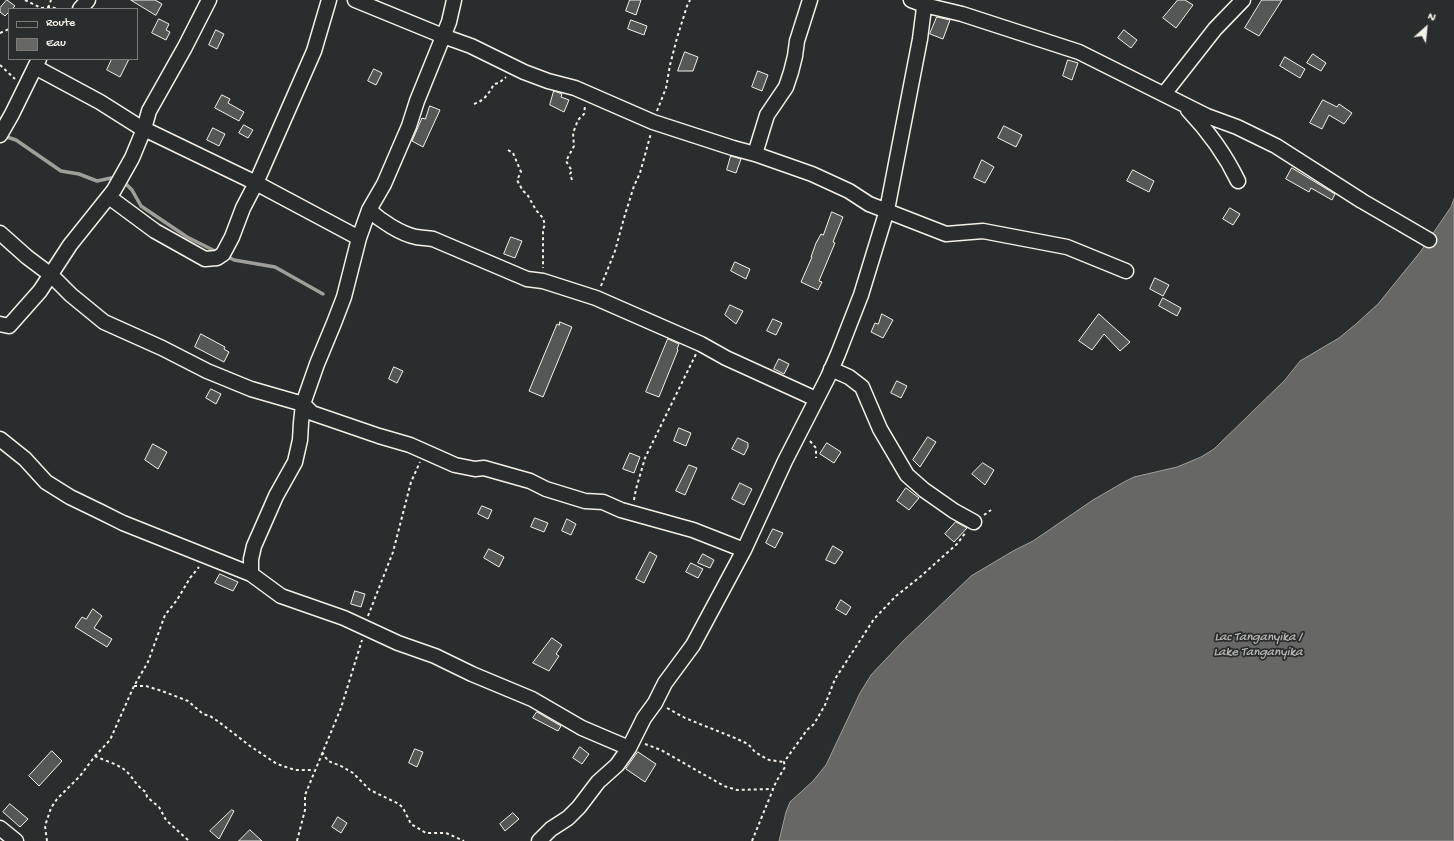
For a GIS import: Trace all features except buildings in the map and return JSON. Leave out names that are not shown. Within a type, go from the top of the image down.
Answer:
[{"type":"street","points":[[81,8],[88,0]]},
{"type":"street","points":[[0,324],[9,326],[12,324],[40,291],[85,226],[109,197],[126,169],[144,129],[149,111],[185,47],[209,0]]},
{"type":"street","points":[[109,197],[131,214],[169,239],[205,259],[217,258],[223,254],[232,237],[243,208],[256,183],[314,51],[329,0]]},
{"type":"street","points":[[355,0],[471,46],[524,72],[548,81],[575,88],[653,122],[755,154],[812,174],[849,191],[870,204],[946,234],[983,231],[1066,247],[1126,271]]},
{"type":"street","points":[[251,574],[254,546],[276,496],[296,457],[300,440],[303,404],[317,364],[344,297],[359,238],[369,210],[384,184],[409,126],[417,101],[449,22],[454,0]]},
{"type":"street","points":[[755,154],[767,115],[786,87],[795,56],[797,41],[810,0]]},
{"type":"street","points":[[1164,94],[1215,29],[1243,0]]},
{"type":"street","points":[[539,841],[551,829],[568,818],[579,807],[598,782],[617,765],[631,744],[644,718],[655,703],[665,683],[693,645],[744,550],[785,461],[831,369],[861,295],[887,210],[919,45],[920,2],[1079,52],[1207,116],[1237,127],[1276,146],[1362,201],[1429,240]]},
{"type":"street","points":[[0,135],[37,63],[144,129],[256,183],[359,238]]},
{"type":"street","points":[[1182,104],[1206,129],[1228,161],[1238,181]]},
{"type":"street","points":[[369,210],[381,220],[409,235],[432,239],[527,279],[543,281],[596,298],[701,344],[726,358],[816,399]]},
{"type":"street","points":[[0,233],[27,257],[51,275],[71,295],[104,322],[162,348],[207,371],[251,389],[303,404],[312,412],[379,436],[410,445],[456,464],[475,469],[484,468],[530,481],[546,489],[585,501],[603,502],[621,510],[693,530],[744,550]]},
{"type":"street","points":[[831,369],[849,377],[862,387],[880,429],[907,474],[924,490],[954,511],[974,522]]},
{"type":"street","points":[[0,439],[25,459],[46,482],[70,497],[123,522],[251,574],[281,596],[344,618],[398,644],[435,656],[472,674],[532,699],[582,728],[631,744]]},
{"type":"street","points":[[0,828],[16,841]]},
{"type":"path","points":[[25,0],[39,8]]},
{"type":"path","points":[[51,0],[48,8],[54,8]]},
{"type":"path","points":[[596,298],[615,251],[634,186],[640,173],[653,122],[666,88],[677,38],[690,0]]},
{"type":"path","points":[[0,65],[13,78],[25,85]]},
{"type":"path","points":[[474,104],[479,103],[485,97],[494,84],[499,83],[511,73],[519,74],[524,72]]},
{"type":"path","points":[[572,180],[570,174],[572,171],[566,161],[574,146],[572,132],[578,120],[584,114],[586,108],[584,103],[586,93]]},
{"type":"path","points":[[508,150],[512,153],[521,172],[518,180],[523,191],[527,194],[536,210],[542,216],[545,225],[543,281]]},
{"type":"path","points":[[632,512],[636,489],[646,458],[701,344]]},
{"type":"path","points":[[798,435],[812,442],[816,448],[816,458]]},
{"type":"path","points":[[752,841],[773,789],[785,767],[784,762],[807,730],[814,724],[825,705],[835,679],[874,619],[896,596],[957,544],[974,522],[991,510]]},
{"type":"path","points":[[47,841],[45,826],[51,808],[57,799],[80,776],[95,756],[110,740],[134,686],[148,662],[165,614],[181,595],[190,578],[208,557]]},
{"type":"path","points":[[134,686],[146,686],[188,701],[203,714],[210,716],[219,722],[250,746],[277,764],[295,770],[314,770]]},
{"type":"path","points":[[655,703],[676,712],[685,718],[748,744],[755,752],[769,760],[784,762]]},
{"type":"path","points":[[631,744],[661,750],[724,786],[737,790],[773,789]]},
{"type":"path","points":[[322,752],[328,761],[353,773],[370,790],[399,804],[403,808],[411,824],[426,833],[446,833],[464,841]]},
{"type":"path","points":[[95,756],[122,768],[134,778],[141,790],[146,792],[147,796],[158,807],[166,820],[188,841]]},
{"type":"path","points":[[297,841],[304,810],[304,795],[310,780]]},
{"type":"water","name":"Lac Tanganyika / Lake Tanganyika","points":[[1454,199],[1454,841],[779,841],[790,802],[813,781],[826,765],[860,693],[871,675],[902,642],[971,576],[1033,541],[1093,500],[1124,482],[1134,477],[1177,467],[1201,457],[1214,449],[1285,380],[1300,361],[1339,338],[1378,304],[1421,251],[1451,207]]},
{"type":"waterway","points":[[4,136],[16,140],[61,171],[79,174],[97,181],[111,178],[117,179]]},
{"type":"waterway","points":[[123,181],[132,190],[141,206],[187,237],[219,253]]},
{"type":"waterway","points":[[226,256],[234,260],[275,267],[323,294]]}]
